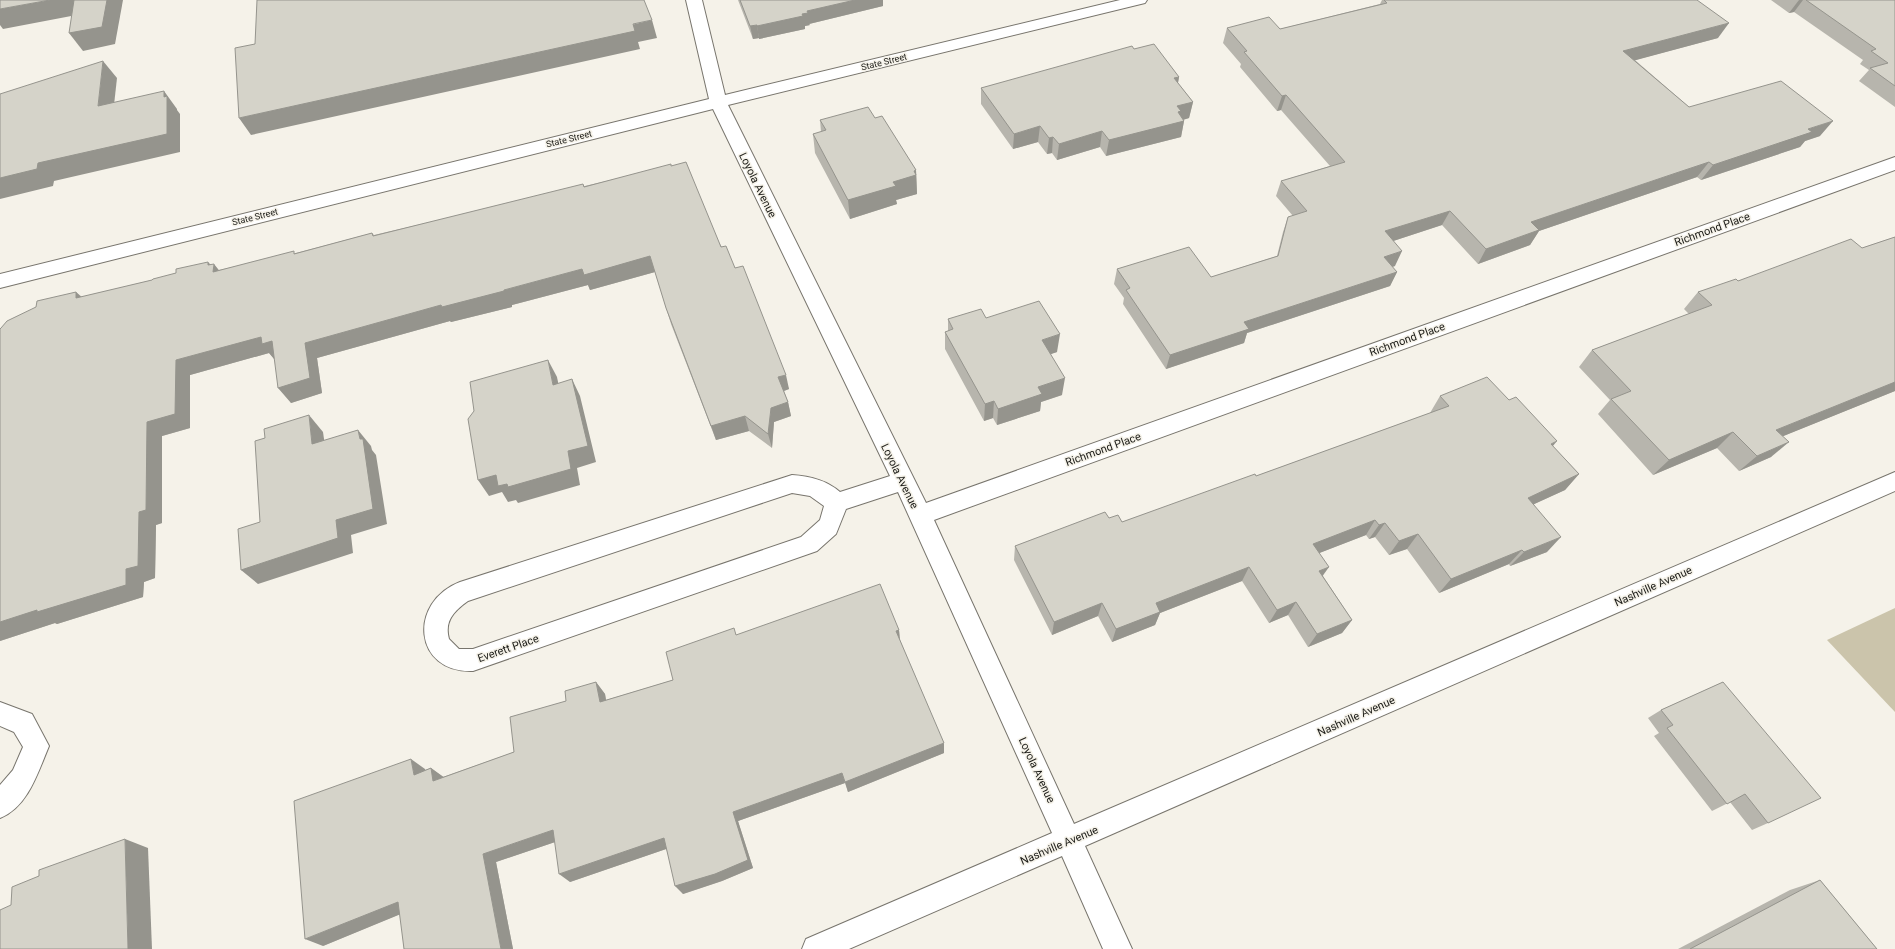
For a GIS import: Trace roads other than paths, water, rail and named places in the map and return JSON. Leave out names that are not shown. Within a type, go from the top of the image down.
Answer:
[{"type":"street","name":"Loyola Avenue","points":[[694,0],[718,102],[920,515],[1070,840],[1118,949]]},
{"type":"street","name":"State Street","points":[[0,281],[718,102],[1139,0]]},
{"type":"street","name":"Richmond Place","points":[[920,515],[1895,163]]},
{"type":"street","points":[[836,503],[903,481]]},
{"type":"street","name":"Nashville Avenue","points":[[816,949],[1895,481]]},
{"type":"street","name":"Everett Place","points":[[792,484],[808,484],[824,491],[836,503],[833,521],[822,536],[809,544],[473,660],[455,660],[442,650],[434,636],[436,619],[445,605],[460,593],[792,484]]},
{"type":"street","points":[[0,714],[23,723],[36,746],[22,779],[0,805]]}]
